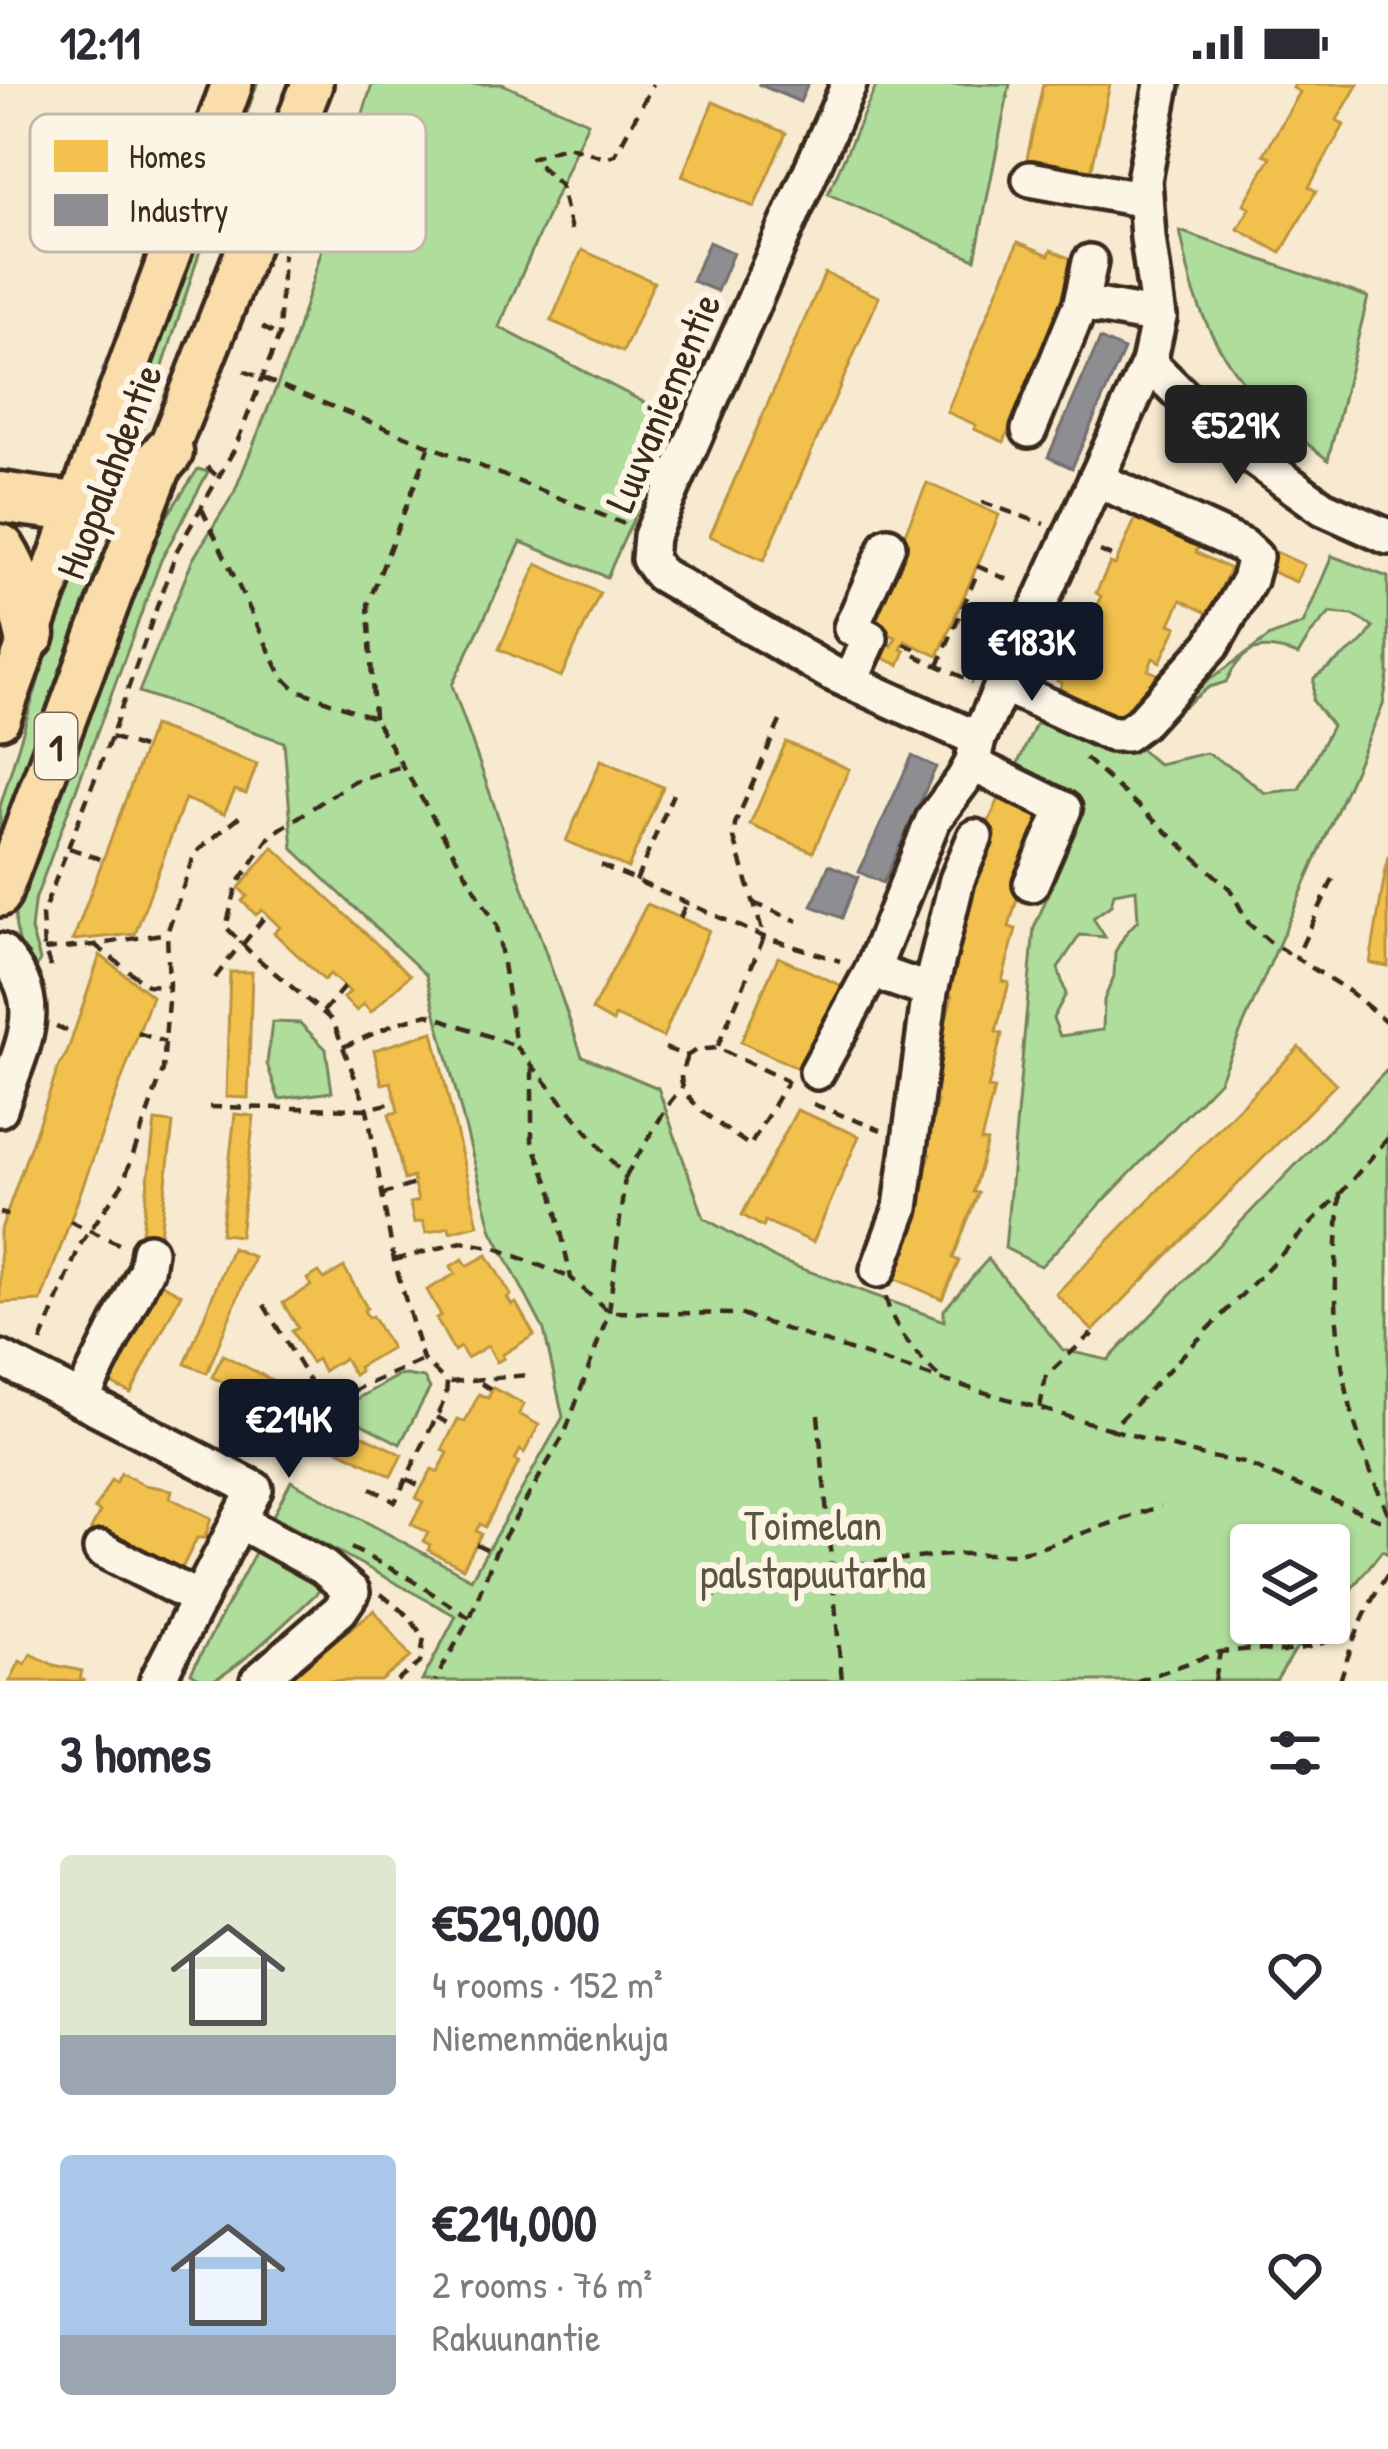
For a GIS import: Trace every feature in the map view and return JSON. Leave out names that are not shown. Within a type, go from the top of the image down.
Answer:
[{"type":"highway","points":[[0,497],[46,506],[97,504],[187,460]]},
{"type":"highway","points":[[0,549],[22,596],[30,634]]},
{"type":"main road","name":"Huopalahdentie","points":[[221,114],[232,84]]},
{"type":"main road","name":"Huopalahdentie","points":[[302,114],[312,84]]},
{"type":"main road","name":"Huopalahdentie","points":[[0,718],[170,252]]},
{"type":"main road","name":"Huopalahdentie","points":[[0,896],[117,579],[187,460],[256,252]]},
{"type":"street","name":"Luuvaniementie","points":[[849,84],[651,536],[650,560],[660,574],[975,751],[1064,809],[1031,884]]},
{"type":"street","points":[[802,1084],[872,971],[933,820],[975,751],[1149,363],[1159,317],[1144,180],[1162,84]]},
{"type":"street","points":[[1030,179],[1145,200]]},
{"type":"street","points":[[1029,430],[1081,302],[1090,262]]},
{"type":"street","points":[[1081,302],[1159,317]]},
{"type":"street","points":[[1149,363],[1238,447],[1323,508],[1388,537]]},
{"type":"street","points":[[1003,685],[1111,734],[1126,734],[1212,645],[1249,580],[1255,557],[1243,546],[1096,479]]},
{"type":"street","points":[[850,682],[869,638],[851,628],[888,545]]},
{"type":"street","points":[[878,1270],[901,1208],[930,991],[957,880],[975,837]]},
{"type":"street","points":[[0,952],[24,984],[40,1029]]},
{"type":"street","points":[[872,971],[930,991]]},
{"type":"street","points":[[0,1011],[40,1029]]},
{"type":"street","points":[[0,1109],[40,1029]]},
{"type":"street","points":[[81,1400],[146,1270],[149,1251]]},
{"type":"street","points":[[0,1358],[255,1489],[157,1681]]},
{"type":"street","points":[[239,1521],[323,1567],[352,1592],[340,1610],[258,1681]]},
{"type":"street","points":[[101,1549],[199,1599]]},
{"type":"path","points":[[571,230],[560,185],[531,158],[567,146],[605,158],[615,154],[653,84]]},
{"type":"path","points":[[167,933],[44,950],[42,915],[177,550],[234,450],[279,336],[284,252]]},
{"type":"path","points":[[262,328],[279,336]]},
{"type":"path","points":[[244,371],[630,526]]},
{"type":"path","points":[[430,446],[368,604],[374,718],[497,926],[516,1046]]},
{"type":"path","points":[[187,460],[219,478]]},
{"type":"path","points":[[982,502],[1050,527]]},
{"type":"path","points":[[202,509],[281,675],[295,688],[374,718]]},
{"type":"path","points":[[1090,546],[1118,559]]},
{"type":"path","points":[[977,566],[1005,578]]},
{"type":"path","points":[[938,665],[974,575]]},
{"type":"path","points":[[904,644],[915,649],[912,654],[958,675]]},
{"type":"path","points":[[717,1048],[764,938],[734,838],[735,824],[780,721]]},
{"type":"path","points":[[111,737],[145,749]]},
{"type":"path","points":[[1069,749],[1086,759],[1230,889],[1249,924],[1388,1023]]},
{"type":"path","points":[[402,766],[354,781],[271,835],[237,885],[226,927],[333,1021],[367,1109],[394,1260],[423,1360],[447,1382],[528,1375]]},
{"type":"path","points":[[636,881],[673,794]]},
{"type":"path","points":[[37,1353],[80,1245],[123,1183],[164,1070],[167,933],[195,853],[240,816]]},
{"type":"path","points":[[68,848],[104,860]]},
{"type":"path","points":[[601,865],[764,938],[872,971]]},
{"type":"path","points":[[1296,958],[1333,879]]},
{"type":"path","points":[[753,903],[798,921]]},
{"type":"path","points":[[680,918],[686,904]]},
{"type":"path","points":[[215,978],[267,914]]},
{"type":"path","points":[[95,945],[147,985],[169,986]]},
{"type":"path","points":[[323,1012],[344,987]]},
{"type":"path","points":[[343,1047],[428,1014],[516,1046],[625,1177]]},
{"type":"path","points":[[40,1029],[73,1033]]},
{"type":"path","points":[[139,1033],[165,1042]]},
{"type":"path","points":[[665,1048],[687,1056]]},
{"type":"path","points":[[777,1100],[749,1146],[698,1108],[682,1087],[680,1074],[687,1056],[717,1048],[802,1084],[836,1115],[864,1125]]},
{"type":"path","points":[[532,1065],[532,1141],[553,1194],[571,1278]]},
{"type":"path","points":[[435,1681],[470,1618],[495,1553],[565,1433],[609,1312],[625,1177],[682,1087]]},
{"type":"path","points":[[209,1107],[367,1109],[395,1102]]},
{"type":"path","points":[[832,1124],[836,1115]]},
{"type":"path","points":[[1111,1430],[1340,1194],[1388,1138]]},
{"type":"path","points":[[381,1195],[414,1184]]},
{"type":"path","points":[[1340,1194],[1336,1298],[1341,1357],[1357,1434],[1388,1513]]},
{"type":"path","points":[[70,1221],[91,1230]]},
{"type":"path","points":[[394,1260],[462,1242],[496,1248],[571,1278],[609,1312],[740,1314],[1111,1430],[1244,1463],[1388,1523]]},
{"type":"path","points":[[878,1270],[886,1305],[923,1362],[942,1380]]},
{"type":"path","points":[[264,1305],[320,1399]]},
{"type":"path","points":[[1040,1408],[1046,1376],[1090,1335],[1099,1341]]},
{"type":"path","points":[[320,1399],[339,1397],[423,1360]]},
{"type":"path","points":[[478,1381],[488,1388],[484,1396]]},
{"type":"path","points":[[371,1487],[394,1502],[446,1397],[447,1382]]},
{"type":"path","points":[[297,1445],[320,1399]]},
{"type":"path","points":[[818,1415],[842,1681]]},
{"type":"path","points":[[437,1417],[454,1427]]},
{"type":"path","points":[[407,1479],[422,1487]]},
{"type":"path","points":[[705,1598],[834,1574],[870,1562],[1040,1548],[1161,1506]]},
{"type":"path","points":[[476,1544],[495,1553]]},
{"type":"path","points":[[352,1549],[470,1618]]},
{"type":"path","points":[[1340,1681],[1369,1602],[1388,1574]]},
{"type":"path","points":[[352,1592],[385,1594],[424,1637],[420,1663],[397,1681]]},
{"type":"path","points":[[1137,1681],[1220,1652],[1283,1652],[1356,1631]]},
{"type":"path","points":[[1215,1681],[1220,1652]]},
{"type":"green space","points":[[251,84],[257,84],[247,114],[240,114]]},
{"type":"green space","name":"Toimelan palstapuutarha","points":[[372,84],[502,84],[588,122],[499,327],[678,420],[607,577],[521,542],[452,685],[582,1056],[658,1088],[704,1218],[778,1260],[944,1321],[944,1310],[988,1259],[1063,1350],[1108,1360],[1388,1069],[1388,1554],[1382,1551],[1350,1591],[1350,1524],[1230,1524],[1230,1644],[1299,1644],[1276,1681],[422,1681],[456,1616],[273,1516],[291,1481],[471,1579],[563,1417],[544,1330],[492,1231],[426,975],[293,849],[284,742],[139,692],[193,559],[234,493],[292,348],[321,252],[426,252],[426,114],[363,114]]},
{"type":"green space","points":[[877,84],[1010,84],[975,259],[828,194]]},
{"type":"green space","points":[[1180,231],[1368,297],[1328,460],[1266,407],[1218,346],[1195,295]]},
{"type":"green space","points":[[189,252],[200,252],[134,457],[109,471]]},
{"type":"green space","points":[[198,469],[208,472],[161,560],[34,903],[31,930],[40,960],[34,974],[18,939],[16,900],[154,536]]},
{"type":"green space","points":[[77,553],[105,554],[0,837],[0,807]]},
{"type":"green space","points":[[1332,556],[1388,577],[1388,675],[1383,705],[1219,1081],[1041,1266],[1005,1248],[1034,928],[1084,809],[1012,776],[1040,715],[1114,749],[1270,636],[1303,624]],"holes":[[[1330,613],[1353,615],[1373,627],[1363,642],[1314,678],[1313,701],[1332,726],[1299,789],[1265,793],[1206,753],[1158,764],[1140,749],[1141,740],[1209,687],[1226,682],[1247,654],[1264,648],[1298,655]],[[1136,889],[1138,920],[1115,952],[1103,1030],[1060,1036],[1053,1018],[1066,994],[1058,968],[1080,935],[1105,937],[1093,918],[1111,905],[1114,893]]]},
{"type":"green space","points":[[272,1022],[300,1023],[326,1049],[332,1092],[279,1099],[267,1064]]},
{"type":"green space","points":[[397,1376],[424,1378],[430,1388],[400,1444],[339,1412]]},
{"type":"green space","points":[[259,1545],[324,1579],[321,1589],[232,1669],[209,1681],[202,1679],[191,1673]]},
{"type":"building: Homes","points":[[1043,84],[1110,84],[1090,177],[1026,163]]},
{"type":"building: Homes","points":[[1295,84],[1358,84],[1337,120],[1344,125],[1309,187],[1316,191],[1281,253],[1238,229],[1250,208],[1244,204],[1271,157],[1264,154],[1300,92],[1293,88]]},
{"type":"building: Homes","points":[[713,102],[786,133],[754,207],[682,176]]},
{"type":"building: Homes","points":[[1018,242],[1078,262],[1004,442],[947,412]]},
{"type":"building: Homes","points":[[582,250],[654,282],[623,352],[551,321]]},
{"type":"building: Homes","points":[[825,273],[879,297],[764,560],[710,536]]},
{"type":"building: Homes","points":[[927,483],[999,515],[938,656],[905,641],[899,665],[883,658],[896,637],[865,624]]},
{"type":"building: Homes","points":[[1138,513],[1200,543],[1196,552],[1230,569],[1209,614],[1181,600],[1170,624],[1177,627],[1160,662],[1153,658],[1148,670],[1157,674],[1143,704],[1134,700],[1125,719],[1058,692],[1062,683],[1057,681],[1070,651],[1076,653],[1081,640],[1076,638],[1090,607],[1095,609],[1101,596],[1096,593],[1110,563],[1115,565]]},
{"type":"building: Homes","points":[[1276,552],[1304,565],[1296,582],[1268,570]]},
{"type":"building: Homes","points":[[537,564],[600,593],[561,677],[499,649]]},
{"type":"building: Homes","points":[[153,726],[257,764],[246,794],[235,790],[224,814],[185,799],[135,934],[73,940]]},
{"type":"building: Homes","points":[[786,742],[849,769],[813,852],[750,825]]},
{"type":"building: Homes","points":[[601,760],[663,787],[628,868],[566,841]]},
{"type":"building: Homes","points":[[1003,790],[1050,810],[1009,927],[1016,929],[1002,981],[1009,983],[996,1032],[1002,1034],[988,1088],[994,1089],[981,1141],[987,1142],[973,1192],[978,1193],[953,1258],[959,1261],[942,1299],[894,1278],[900,1264],[895,1262],[921,1201],[916,1199],[930,1155],[924,1153],[937,1101],[930,1099],[944,1047],[939,1046],[952,996],[946,994],[959,943],[953,941],[979,843]]},
{"type":"building: Homes","points":[[273,847],[410,975],[371,1012],[363,1004],[357,1011],[343,998],[350,992],[330,974],[324,980],[274,933],[280,927],[262,910],[256,915],[242,901],[247,896],[239,888]]},
{"type":"building: Homes","points":[[1388,856],[1388,966],[1370,963]]},
{"type":"building: Homes","points":[[647,904],[709,930],[663,1037],[615,1016],[613,1022],[592,1010]]},
{"type":"building: Homes","points":[[100,955],[152,996],[41,1301],[0,1303],[0,1232]]},
{"type":"building: Homes","points":[[778,957],[842,986],[804,1071],[741,1042]]},
{"type":"building: Homes","points":[[230,972],[252,972],[248,1098],[226,1097]]},
{"type":"building: Homes","points":[[433,1032],[478,1225],[426,1233],[423,1221],[414,1223],[410,1203],[418,1201],[413,1177],[404,1180],[389,1114],[398,1112],[396,1102],[391,1082],[382,1084],[374,1050]]},
{"type":"building: Homes","points":[[1299,1047],[1336,1084],[1093,1331],[1056,1294]]},
{"type":"building: Homes","points":[[797,1110],[859,1136],[813,1242],[765,1221],[763,1227],[742,1215]]},
{"type":"building: Homes","points":[[235,1114],[254,1116],[240,1236],[221,1234]]},
{"type":"building: Homes","points":[[155,1121],[173,1123],[158,1252],[140,1250]]},
{"type":"building: Homes","points":[[232,1248],[254,1257],[207,1373],[185,1364]]},
{"type":"building: Homes","points":[[487,1255],[511,1295],[507,1298],[512,1305],[516,1303],[534,1335],[497,1362],[488,1346],[467,1358],[460,1347],[454,1351],[427,1290],[455,1274],[451,1266],[463,1259],[467,1266]]},
{"type":"building: Homes","points":[[344,1267],[368,1318],[372,1316],[391,1348],[358,1367],[354,1375],[344,1358],[323,1371],[317,1359],[311,1363],[292,1331],[298,1328],[283,1303],[311,1286],[307,1279],[319,1272],[324,1279]]},
{"type":"building: Homes","points":[[160,1283],[181,1294],[131,1393],[109,1382]]},
{"type":"building: Homes","points":[[223,1355],[301,1395],[290,1416],[212,1377]]},
{"type":"building: Homes","points":[[493,1388],[524,1404],[519,1414],[539,1425],[524,1453],[520,1450],[515,1460],[519,1462],[485,1527],[480,1524],[476,1531],[481,1534],[463,1568],[428,1550],[430,1545],[423,1541],[428,1533],[411,1524],[423,1502],[416,1498],[432,1469],[438,1472],[448,1453],[442,1450],[458,1419],[465,1422],[479,1394],[488,1398]]},
{"type":"building: Homes","points":[[324,1415],[402,1455],[391,1476],[313,1437]]},
{"type":"building: Homes","points":[[121,1473],[144,1485],[172,1490],[170,1498],[211,1518],[205,1538],[197,1538],[179,1574],[91,1529],[100,1512],[95,1509],[111,1480],[116,1483]]},
{"type":"building: Homes","points":[[374,1610],[411,1657],[381,1681],[284,1681]]},
{"type":"building: Homes","points":[[31,1654],[82,1671],[80,1679],[85,1681],[10,1681],[20,1661],[25,1664]]},
{"type":"building: Industry","points":[[758,84],[808,84],[800,102]]},
{"type":"building: Industry","points":[[709,242],[733,253],[717,291],[692,281]]},
{"type":"building: Industry","points":[[1100,339],[1124,350],[1072,468],[1048,457]]},
{"type":"building: Industry","points":[[912,756],[936,767],[883,883],[859,872]]},
{"type":"building: Industry","points":[[829,865],[858,877],[842,918],[812,906]]}]
